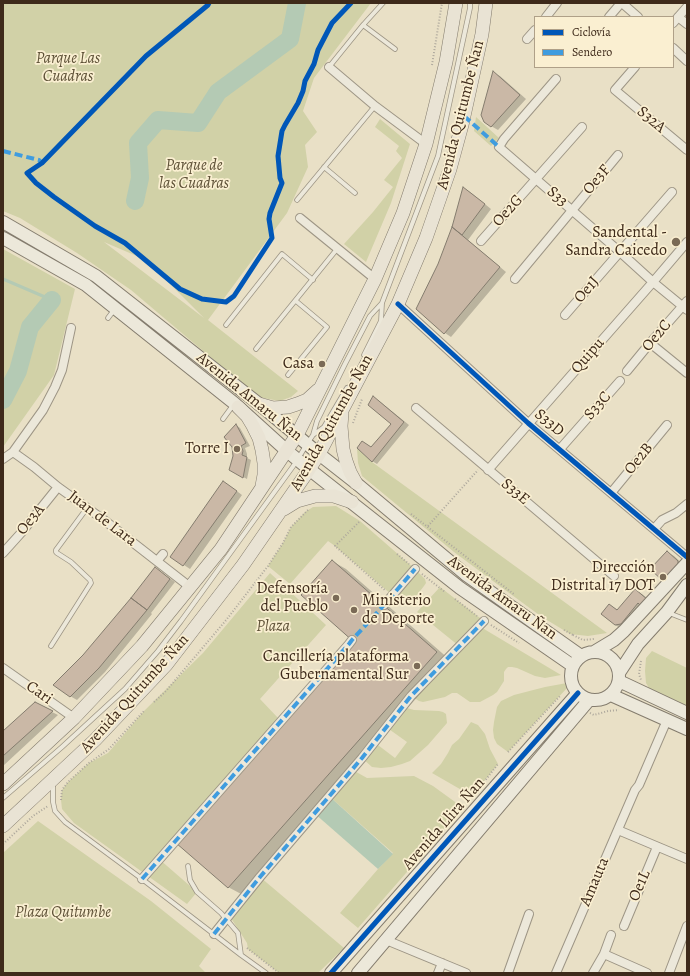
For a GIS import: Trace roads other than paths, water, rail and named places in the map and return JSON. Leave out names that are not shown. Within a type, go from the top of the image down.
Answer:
[{"type":"main road","name":"Avenida Quitumbe Ñan","points":[[3,784],[74,718],[142,646],[221,548],[297,435],[375,279],[403,213],[426,144],[446,62],[456,3]]},
{"type":"main road","name":"Avenida Quitumbe Ñan","points":[[3,826],[95,740],[166,665],[243,565],[319,454],[398,304],[426,238],[450,169],[462,125],[482,34],[486,3]]},
{"type":"main road","name":"Avenida Amaru Ñan","points":[[3,222],[96,276],[297,435],[310,440],[319,454],[466,574],[581,656]]},
{"type":"main road","name":"Avenida Amaru Ñan","points":[[3,238],[86,285],[112,313],[236,405],[309,469],[460,588],[573,666]]},
{"type":"main road","points":[[259,404],[273,408],[288,407],[306,400],[322,386]]},
{"type":"main road","points":[[344,404],[341,426],[342,449],[350,472],[356,483]]},
{"type":"main road","points":[[236,405],[254,426],[259,438],[264,463],[262,488]]},
{"type":"main road","points":[[281,511],[297,501],[315,496],[334,496],[352,502]]},
{"type":"main road","points":[[594,652],[614,640],[687,563]]},
{"type":"main road","points":[[687,585],[681,596],[638,644],[619,677],[616,689],[611,695],[600,700],[589,700],[578,693],[572,685],[570,675],[576,660],[581,656],[594,652],[603,653],[611,658],[616,664],[619,677],[687,713]]},
{"type":"main road","name":"Avenida Llira Ñan","points":[[331,973],[578,693]]},
{"type":"main road","points":[[611,695],[687,729]]},
{"type":"main road","name":"Avenida Llira Ñan","points":[[358,973],[589,700]]},
{"type":"street","points":[[547,16],[557,3]]},
{"type":"street","points":[[610,16],[621,3],[637,16]]},
{"type":"street","points":[[687,7],[676,20],[687,24]]},
{"type":"street","points":[[527,39],[534,31]]},
{"type":"street","points":[[674,49],[687,60]]},
{"type":"street","points":[[329,67],[375,106],[426,144]]},
{"type":"street","name":"S32A","points":[[635,68],[615,90],[687,150]]},
{"type":"street","name":"S33","points":[[556,79],[504,139],[499,147],[653,282],[685,306]]},
{"type":"street","name":"Oe2G","points":[[481,241],[582,127]]},
{"type":"street","name":"Oe3F","points":[[515,279],[618,156]]},
{"type":"street","name":"Oe1J","points":[[566,315],[672,192]]},
{"type":"street","points":[[298,221],[338,248],[375,279]]},
{"type":"street","name":"Quipu","points":[[485,467],[528,423],[687,242]]},
{"type":"street","name":"S33D","points":[[398,304],[528,423],[687,557]]},
{"type":"street","name":"Oe2C","points":[[627,371],[650,343],[685,306]]},
{"type":"street","points":[[3,459],[12,452],[43,410],[55,387],[62,370],[71,328]]},
{"type":"street","points":[[650,343],[687,373]]},
{"type":"street","name":"S33C","points":[[560,450],[620,381]]},
{"type":"street","name":"S33E","points":[[416,408],[614,576]]},
{"type":"street","name":"Oe2B","points":[[611,493],[667,425]]},
{"type":"street","name":"Juan de Lara","points":[[12,452],[36,465],[58,487],[87,508],[106,517],[190,587]]},
{"type":"street","name":"Oe3A","points":[[3,553],[58,487]]},
{"type":"street","points":[[654,529],[662,520],[676,514],[687,504]]},
{"type":"street","points":[[157,561],[163,554]]},
{"type":"street","points":[[384,605],[415,569]]},
{"type":"street","points":[[214,934],[274,859],[362,758],[411,696],[484,621]]},
{"type":"street","points":[[142,878],[352,640]]},
{"type":"street","name":"Cari","points":[[3,668],[74,718]]},
{"type":"street","name":"Amauta","points":[[556,973],[667,720]]},
{"type":"street","points":[[618,830],[687,859]]},
{"type":"street","name":"Oe1L","points":[[624,926],[657,847]]},
{"type":"street","points":[[508,973],[530,914]]},
{"type":"street","points":[[669,973],[687,926]]},
{"type":"street","points":[[593,973],[604,954],[611,935]]},
{"type":"street","points":[[386,940],[466,973]]},
{"type":"street","points":[[604,954],[647,973]]},
{"type":"street","points":[[438,973],[442,963]]},
{"type":"lane","points":[[329,67],[383,3]]},
{"type":"lane","points":[[361,361],[381,321],[382,303],[438,156],[470,3]]},
{"type":"lane","points":[[363,25],[395,49]]},
{"type":"lane","points":[[297,200],[375,106]]},
{"type":"lane","points":[[324,167],[356,193]]},
{"type":"lane","points":[[256,349],[338,248]]},
{"type":"lane","points":[[226,325],[282,254],[312,280]]},
{"type":"lane","points":[[288,375],[327,327],[296,301]]},
{"type":"lane","points":[[3,798],[62,747],[125,689],[182,621],[310,440],[345,364],[370,316],[382,303]]},
{"type":"lane","points":[[310,440],[324,427],[350,382]]},
{"type":"lane","points":[[223,419],[236,405]]},
{"type":"lane","points":[[51,646],[91,583],[90,580],[71,562],[56,552],[87,508]]},
{"type":"lane","points":[[666,612],[687,620]]},
{"type":"lane","points":[[52,780],[55,811],[65,822],[142,878],[266,973]]},
{"type":"lane","points":[[188,866],[190,880],[197,892],[221,913],[238,934],[241,955]]},
{"type":"waterway","points":[[135,201],[140,178],[138,143],[158,120],[198,123],[218,92],[290,39],[297,3]]},
{"type":"waterway","points":[[3,279],[52,300]]},
{"type":"waterway","points":[[3,400],[18,371],[30,327],[52,300]]},
{"type":"tunnel","points":[[352,640],[384,605]]},
{"type":"place","name":"Sandental - Sandra Caicedo","points":[[676,242]]},
{"type":"place","name":"Casa","points":[[322,364]]},
{"type":"place","name":"Torre I","points":[[237,449]]},
{"type":"place","name":"Dirección Distrital 17 DOT","points":[[663,577]]},
{"type":"place","name":"Defensoría del Pueblo","points":[[336,598]]},
{"type":"place","name":"Ministerio de Deporte","points":[[354,610]]},
{"type":"place","name":"Cancillería plataforma Gubernamental Sur","points":[[417,666]]},
{"type":"park label","name":"Parque Las Cuadras","points":[[68,68]]},
{"type":"park label","name":"Parque de las Cuadras","points":[[194,175]]},
{"type":"park label","name":"Plaza","points":[[273,627]]},
{"type":"park label","name":"Plaza Quitumbe","points":[[63,913]]}]
